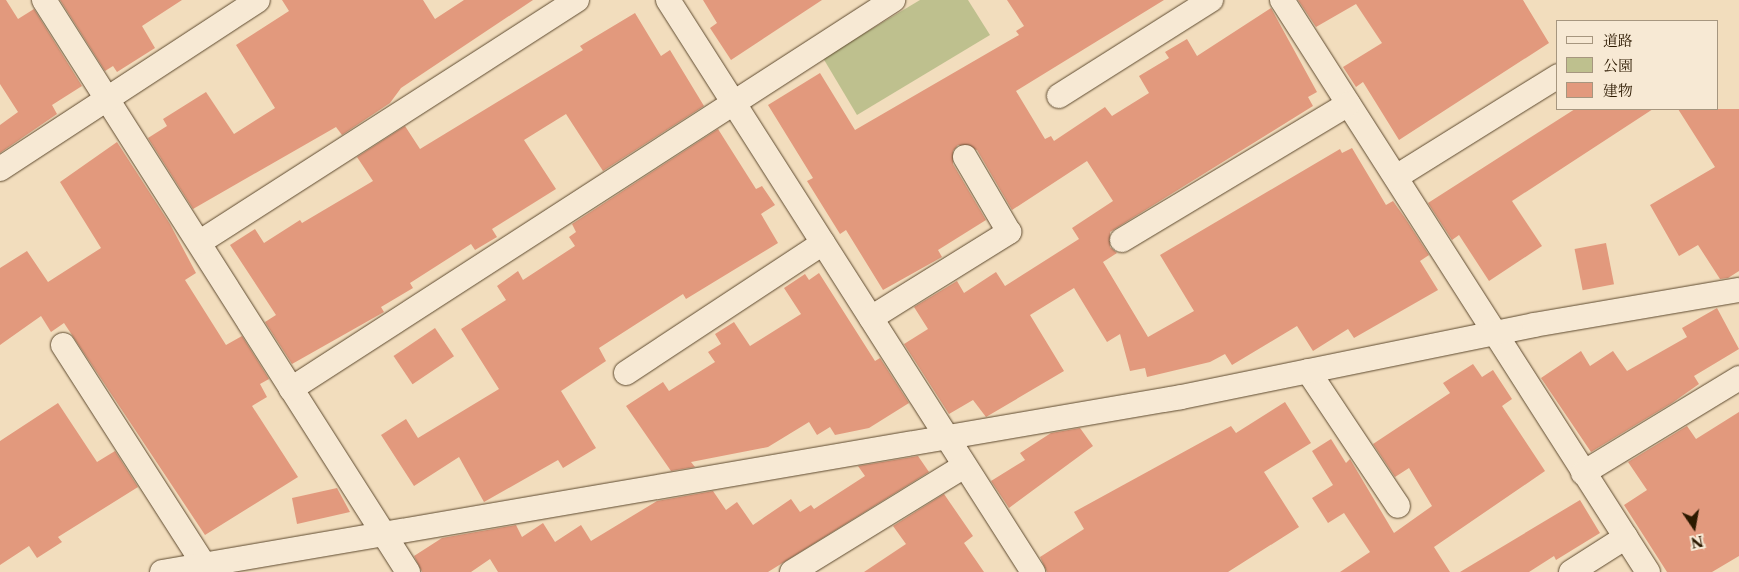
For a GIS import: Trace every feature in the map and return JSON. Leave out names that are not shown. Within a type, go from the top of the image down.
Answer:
[{"type":"street","points":[[44,0],[200,242],[408,572]]},
{"type":"street","points":[[0,169],[258,0]]},
{"type":"street","points":[[200,242],[577,0]]},
{"type":"street","points":[[668,0],[1033,572]]},
{"type":"street","points":[[291,389],[732,100],[893,0]]},
{"type":"street","points":[[1060,96],[1212,0]]},
{"type":"street","points":[[1282,0],[1648,572]]},
{"type":"street","points":[[1396,177],[1556,77]]},
{"type":"street","points":[[1122,240],[1348,104]]},
{"type":"street","points":[[871,318],[1008,232],[965,157]]},
{"type":"street","points":[[626,373],[823,243]]},
{"type":"street","points":[[162,572],[207,568],[382,531],[948,438],[1308,371],[1496,333],[1739,290]]},
{"type":"street","points":[[63,345],[207,568]]},
{"type":"street","points":[[1308,371],[1398,506]]},
{"type":"street","points":[[1583,473],[1739,378]]},
{"type":"street","points":[[792,572],[964,466]]},
{"type":"street","points":[[1571,572],[1626,537]]},
{"type":"green space","points":[[920,0],[968,0],[990,35],[857,115],[823,58]]},
{"type":"building","points":[[0,0],[6,0],[18,19],[34,9],[82,86],[52,105],[57,114],[0,153],[0,125],[18,112],[0,84]]},
{"type":"building","points":[[60,0],[182,0],[142,26],[155,48],[117,72],[113,66],[105,71]]},
{"type":"building","points":[[282,0],[423,0],[435,19],[464,0],[533,0],[401,88],[390,103],[342,135],[336,127],[193,209],[148,138],[167,126],[163,119],[206,92],[234,134],[275,108],[236,45],[289,11]]},
{"type":"building","points":[[703,0],[822,0],[731,60],[710,28],[717,23]]},
{"type":"building","points":[[1007,0],[1164,0],[1016,91],[1045,139],[1051,136],[1054,141],[1105,107],[1112,116],[1149,93],[1139,76],[1169,58],[1165,52],[1187,39],[1197,56],[1271,8],[1317,92],[1308,97],[1313,106],[1110,232],[1110,247],[1117,253],[1103,262],[1148,337],[1194,311],[1160,255],[1340,149],[1342,153],[1352,148],[1386,205],[1393,201],[1405,218],[1429,255],[1420,261],[1438,290],[1354,338],[1348,329],[1313,351],[1297,326],[1232,365],[1225,354],[1210,362],[1147,377],[1145,368],[1130,371],[1120,334],[1107,342],[1074,288],[1030,315],[1064,371],[986,417],[973,400],[949,414],[904,344],[928,329],[914,307],[957,281],[964,293],[996,272],[1005,286],[1079,239],[1072,228],[1113,201],[1087,161],[1012,210],[977,150],[958,145],[953,151],[953,164],[986,220],[938,250],[942,257],[883,290],[846,230],[840,234],[807,181],[813,178],[768,105],[820,73],[855,130],[1019,35],[1016,31],[1024,26]]},
{"type":"building","points":[[1298,0],[1523,0],[1549,43],[1399,140],[1363,82],[1356,87],[1343,67],[1382,43],[1356,4],[1316,27]]},
{"type":"building","points":[[635,13],[661,56],[670,50],[704,106],[603,171],[566,114],[524,140],[556,189],[492,229],[497,237],[475,250],[471,244],[410,283],[413,288],[381,307],[384,312],[292,364],[265,322],[276,315],[230,245],[255,229],[264,243],[300,220],[302,223],[373,181],[357,157],[405,126],[420,149],[583,50],[580,46]]},
{"type":"building","points":[[1739,109],[1739,271],[1728,278],[1720,279],[1698,245],[1679,256],[1650,205],[1715,167],[1679,110]]},
{"type":"building","points":[[1573,110],[1651,110],[1512,201],[1542,246],[1489,281],[1459,235],[1452,240],[1428,203]]},
{"type":"building","points":[[718,129],[756,189],[762,186],[775,205],[761,214],[778,243],[686,299],[683,294],[599,348],[606,361],[561,391],[596,448],[563,468],[558,460],[484,502],[459,457],[414,486],[381,435],[406,419],[418,438],[499,389],[461,329],[506,300],[497,286],[518,271],[523,280],[575,246],[569,237],[576,232],[572,224]]},
{"type":"building","points":[[117,142],[170,224],[196,273],[185,280],[226,345],[242,336],[269,379],[260,384],[267,397],[252,406],[298,477],[205,535],[64,323],[51,332],[41,316],[0,345],[0,268],[27,251],[48,282],[101,248],[60,182]]},
{"type":"building","points":[[1606,243],[1614,284],[1583,290],[1575,249]]},
{"type":"building","points":[[819,273],[875,361],[880,358],[909,403],[869,428],[835,435],[830,427],[817,435],[809,422],[768,447],[691,462],[695,467],[671,471],[626,406],[663,382],[669,391],[715,362],[708,352],[721,344],[715,334],[734,322],[750,346],[801,314],[784,288],[805,274],[809,280]]},
{"type":"building","points":[[1717,308],[1739,349],[1694,376],[1699,384],[1672,403],[1591,452],[1541,378],[1581,351],[1590,366],[1613,351],[1627,371],[1687,337],[1682,328]]},
{"type":"building","points":[[435,328],[454,356],[413,384],[394,356]]},
{"type":"building","points":[[1473,364],[1482,377],[1493,370],[1512,399],[1502,406],[1545,471],[1434,547],[1450,572],[1340,572],[1370,552],[1344,513],[1328,523],[1312,498],[1333,485],[1312,451],[1331,439],[1346,463],[1350,459],[1394,533],[1432,506],[1409,468],[1395,477],[1373,444],[1450,393],[1443,383]]},
{"type":"building","points":[[1285,402],[1311,443],[1264,472],[1299,527],[1228,572],[1047,572],[1040,557],[1084,529],[1074,512],[1231,426],[1236,433]]},
{"type":"building","points":[[58,403],[97,462],[115,451],[138,487],[58,537],[62,542],[37,558],[29,546],[0,565],[0,441]]},
{"type":"building","points":[[1739,412],[1739,556],[1712,572],[1667,572],[1624,505],[1647,490],[1628,462],[1687,426],[1696,439]]},
{"type":"building","points":[[1080,428],[1093,446],[1009,508],[991,481],[1025,460],[1020,453],[1051,433]]},
{"type":"building","points":[[918,456],[929,472],[768,572],[498,572],[490,559],[471,572],[422,572],[414,556],[442,538],[516,525],[522,537],[543,523],[555,542],[581,525],[591,541],[657,501],[713,491],[726,510],[737,502],[753,525],[791,499],[800,512],[811,505],[814,509],[865,476],[858,466]]},
{"type":"building","points":[[337,488],[350,512],[297,524],[292,498]]},
{"type":"building","points":[[944,494],[973,536],[964,543],[984,572],[864,572],[906,544],[893,526]]},
{"type":"building","points":[[1580,500],[1600,533],[1556,560],[1554,556],[1529,572],[1460,572]]}]
